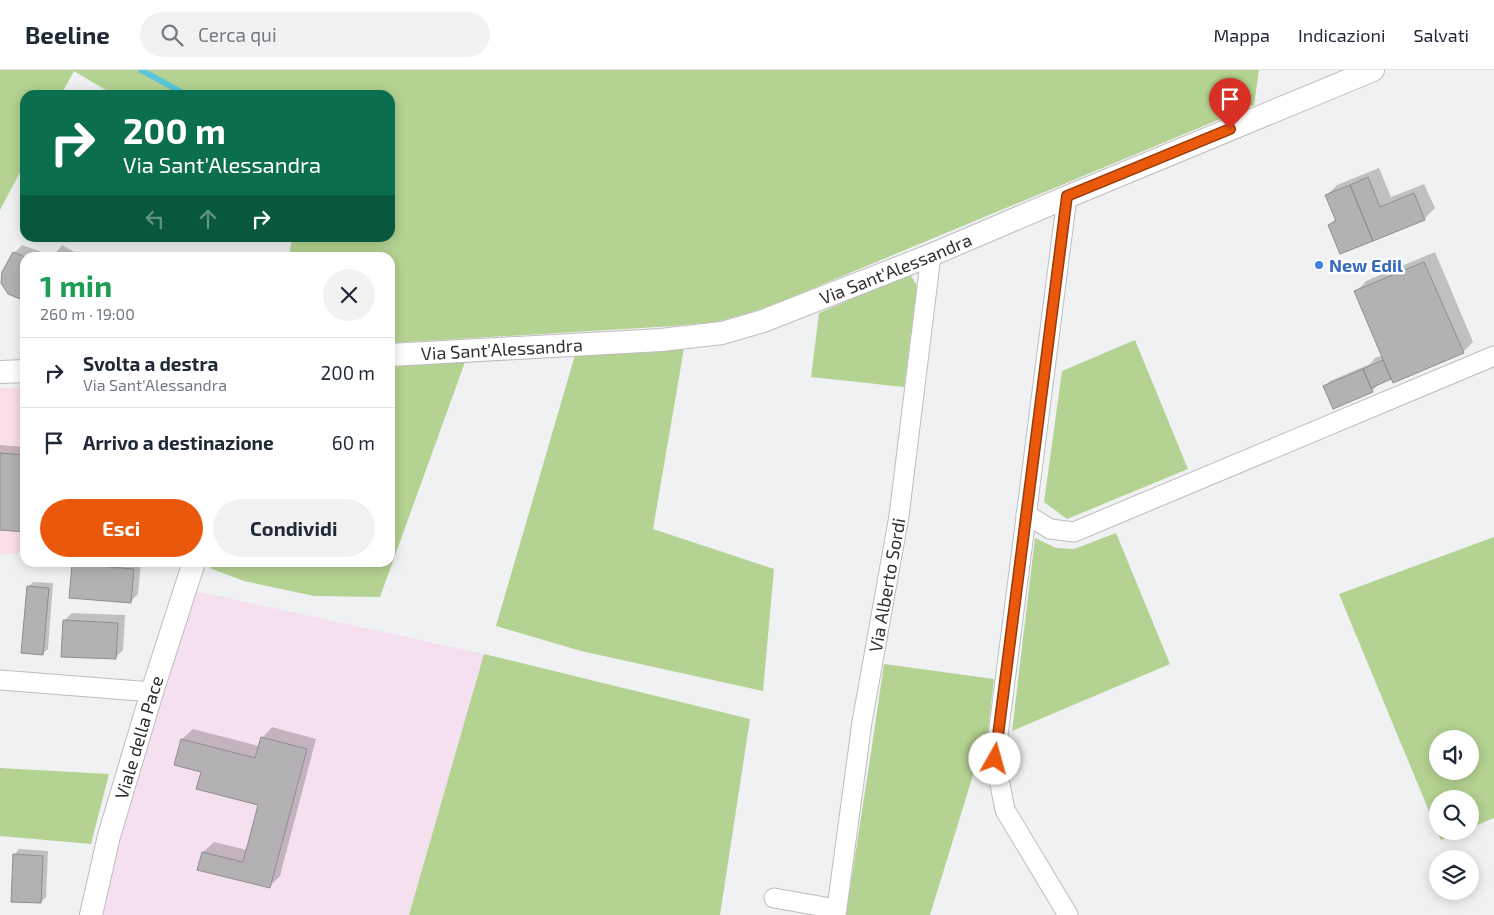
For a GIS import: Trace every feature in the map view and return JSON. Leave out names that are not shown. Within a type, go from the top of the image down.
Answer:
[{"type":"street","name":"Via Sant'Alessandra","points":[[395,355],[661,340],[722,333],[763,321],[931,255],[1067,196],[1373,70]]},
{"type":"street","points":[[1067,196],[995,759],[1005,810],[1068,915]]},
{"type":"street","name":"Via Alberto Sordi","points":[[836,912],[862,722],[899,516],[931,255]]},
{"type":"street","points":[[1026,514],[1050,530],[1074,532],[1494,356]]},
{"type":"street","points":[[0,372],[20,371]]},
{"type":"street","name":"Viale della Pace","points":[[91,915],[109,836],[152,692],[192,567]]},
{"type":"street","points":[[0,680],[152,692]]},
{"type":"street","points":[[774,898],[836,912]]},
{"type":"shaded area","points":[[20,387],[20,553],[0,555],[0,388]]},
{"type":"shaded area","points":[[195,591],[484,654],[409,915],[103,915],[124,813]]},
{"type":"green space","points":[[0,70],[1259,70],[1254,105],[780,302],[716,322],[395,343],[395,252],[290,252],[291,242],[395,242],[395,90],[106,90],[74,71],[64,90],[20,90],[20,172],[0,210]]},
{"type":"green space","points":[[910,274],[917,286],[904,387],[811,377],[819,313]]},
{"type":"green space","points":[[1135,340],[1188,469],[1067,519],[1044,502],[1062,371]]},
{"type":"green space","points":[[684,348],[653,529],[774,569],[763,691],[581,651],[496,626],[575,355]]},
{"type":"green space","points":[[465,362],[395,556],[395,367]]},
{"type":"green space","points":[[1116,533],[1170,664],[1012,731],[1035,538],[1056,548],[1074,549]]},
{"type":"green space","points":[[1494,537],[1494,818],[1479,824],[1479,790],[1429,790],[1429,811],[1339,594]]},
{"type":"green space","points":[[210,567],[391,567],[380,597],[314,596],[244,581]]},
{"type":"green space","points":[[484,654],[750,719],[720,915],[409,915]]},
{"type":"green space","points":[[884,664],[994,679],[986,747],[986,771],[973,775],[930,915],[846,915]]},
{"type":"green space","points":[[0,768],[109,774],[91,844],[0,836]]},
{"type":"building","points":[[1368,177],[1380,207],[1414,193],[1425,220],[1373,241],[1350,185]]},
{"type":"building","points":[[1350,185],[1373,241],[1340,254],[1328,225],[1336,221],[1325,195]]},
{"type":"building","points":[[13,252],[20,255],[20,299],[8,294],[1,283],[2,272]]},
{"type":"building","points":[[1424,262],[1464,353],[1393,383],[1354,291]]},
{"type":"building","points":[[1383,360],[1391,379],[1371,388],[1363,369]]},
{"type":"building","points":[[1363,369],[1373,392],[1333,409],[1323,386]]},
{"type":"building","points":[[0,453],[20,455],[20,532],[0,530]]},
{"type":"building","points":[[72,567],[134,569],[131,603],[69,598]]},
{"type":"building","points":[[27,586],[49,588],[43,655],[21,653]]},
{"type":"building","points":[[63,620],[118,623],[116,659],[61,657]]},
{"type":"building","points":[[261,737],[307,749],[270,888],[197,870],[202,852],[243,862],[258,805],[196,789],[201,772],[174,765],[181,739],[255,758]]},
{"type":"building","points":[[13,854],[43,856],[41,903],[11,902]]},
{"type":"waterway","points":[[141,70],[178,90]]},
{"type":"place","name":"New Edil","points":[[1319,265]]},
{"type":"route","points":[[995,759],[1067,196],[1230,129]]}]
